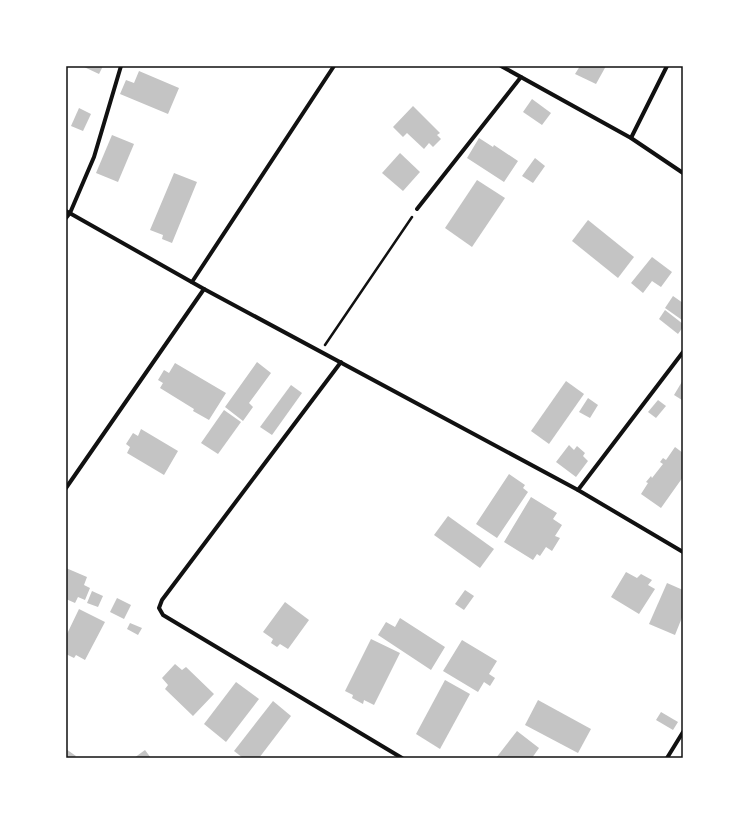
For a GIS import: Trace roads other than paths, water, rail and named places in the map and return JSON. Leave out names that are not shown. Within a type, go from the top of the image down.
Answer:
[{"type":"street","points":[[66,218],[94,157],[121,66]]},
{"type":"street","points":[[192,282],[334,66]]},
{"type":"street","points":[[501,66],[631,138],[683,173]]},
{"type":"street","points":[[631,138],[667,66]]},
{"type":"street","points":[[417,210],[522,77]]},
{"type":"street","points":[[68,212],[204,289],[578,490],[683,552]]},
{"type":"street","points":[[66,488],[204,289]]},
{"type":"street","points":[[578,490],[683,352]]},
{"type":"street","points":[[341,362],[213,529],[162,600],[159,608],[163,615],[169,619],[402,758]]},
{"type":"street","points":[[667,758],[683,732]]}]
